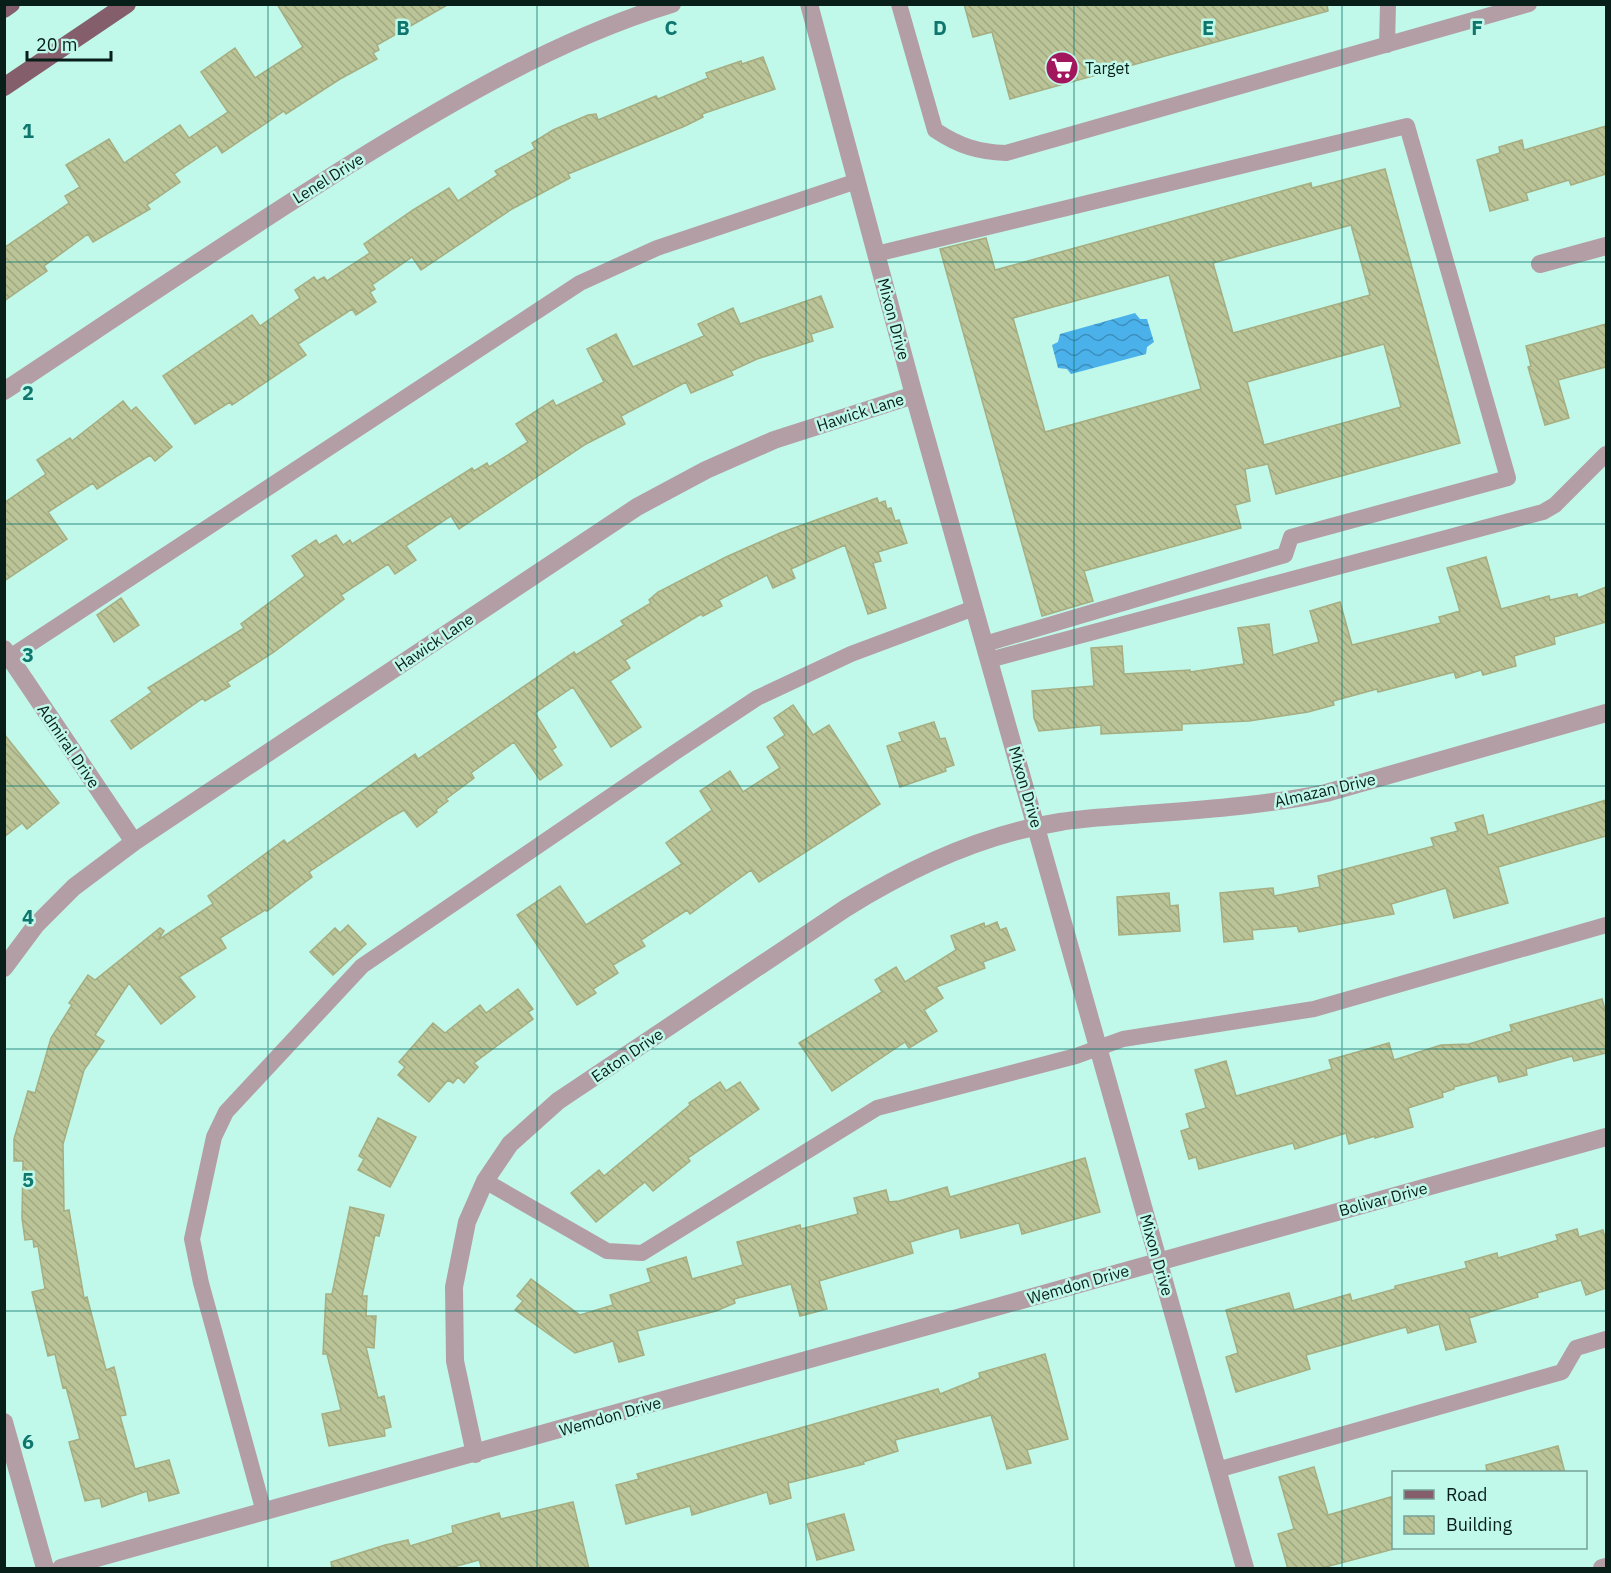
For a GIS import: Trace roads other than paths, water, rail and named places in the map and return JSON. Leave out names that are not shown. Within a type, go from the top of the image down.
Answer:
[{"type":"main road","points":[[4,9],[11,4]]},
{"type":"main road","points":[[4,87],[127,4]]},
{"type":"street","name":"Lenel Drive","points":[[4,391],[283,206],[443,107],[544,55],[642,13],[672,4]]},
{"type":"street","name":"Mixon Drive","points":[[809,4],[914,395],[1245,1569]]},
{"type":"street","points":[[1540,264],[1606,246]]},
{"type":"street","name":"Hawick Lane","points":[[4,968],[36,925],[74,887],[134,842],[637,507],[706,470],[774,440],[914,395]]},
{"type":"street","name":"Admiral Drive","points":[[6,656],[134,842]]},
{"type":"street","name":"Almazan Drive","points":[[1037,826],[1062,821],[1286,801],[1326,793],[1606,713]]},
{"type":"street","name":"Eaton Drive","points":[[475,1454],[455,1361],[454,1287],[467,1222],[485,1180],[510,1143],[558,1101],[886,883],[944,855],[1037,826]]},
{"type":"street","name":"Bolivar Drive","points":[[1159,1261],[1606,1137]]},
{"type":"street","name":"Wemdon Drive","points":[[61,1569],[1159,1261]]},
{"type":"street","points":[[4,1422],[45,1569]]},
{"type":"street","points":[[1602,1569],[1606,1567]]},
{"type":"lane","points":[[899,4],[935,130],[956,145],[981,152],[1006,153],[1530,4]]},
{"type":"lane","points":[[1387,45],[1388,4]]},
{"type":"lane","points":[[876,254],[1407,126],[1508,477],[1291,537],[1285,555],[987,652]]},
{"type":"lane","points":[[6,656],[580,283],[657,248],[857,181]]},
{"type":"lane","points":[[987,652],[1543,512],[1555,505],[1606,454]]},
{"type":"lane","points":[[264,1512],[201,1283],[192,1239],[214,1137],[226,1112],[362,966],[674,753],[757,698],[851,654],[974,608]]},
{"type":"lane","points":[[485,1180],[608,1251],[642,1253],[877,1108],[1076,1056],[1123,1039],[1314,1009],[1606,925]]},
{"type":"lane","points":[[1217,1470],[1562,1372],[1576,1348],[1606,1339]]},
{"type":"water","points":[[1135,313],[1140,319],[1147,319],[1154,342],[1147,347],[1146,354],[1071,374],[1067,369],[1058,368],[1052,345],[1058,342],[1060,334]]},
{"type":"place","name":"Target","points":[[1062,68]]}]
